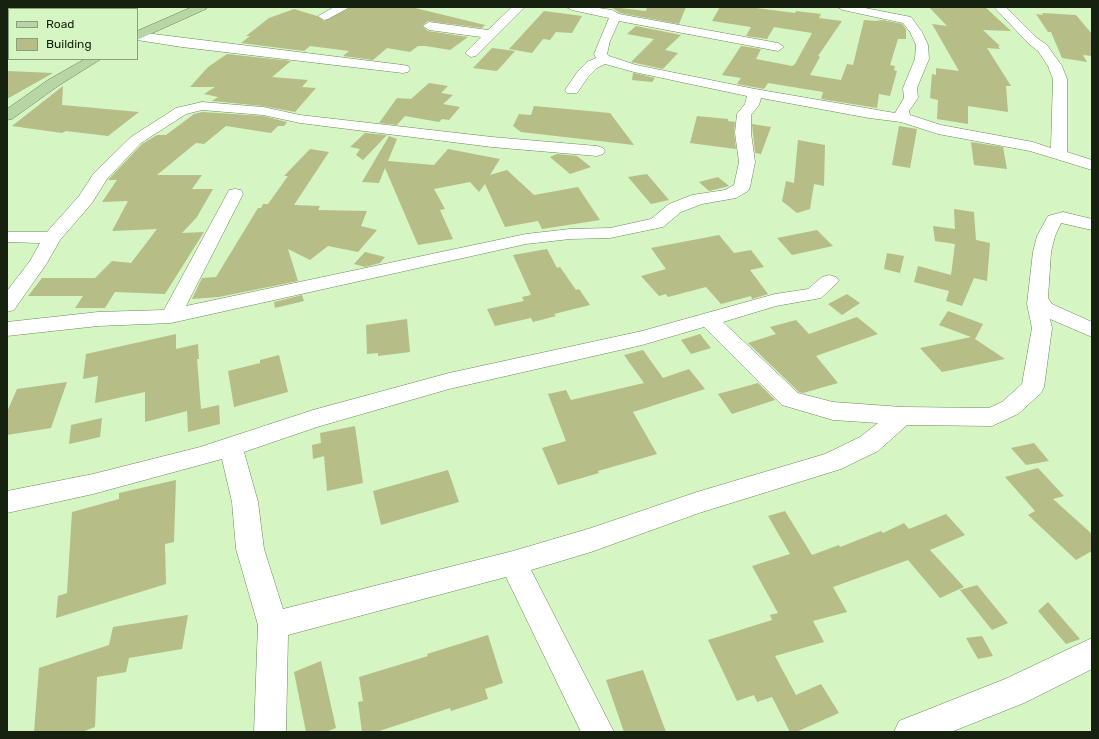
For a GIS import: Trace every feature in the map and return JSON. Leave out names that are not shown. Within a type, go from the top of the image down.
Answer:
[{"type":"main road","points":[[138,36],[202,7]]},
{"type":"main road","points":[[7,116],[53,83],[92,60]]},
{"type":"street","points":[[324,16],[344,7]]},
{"type":"street","points":[[470,53],[519,7]]},
{"type":"street","points":[[572,7],[612,14],[615,18],[778,47]]},
{"type":"street","points":[[843,7],[907,20],[916,32],[922,45],[922,59],[910,88],[911,98],[902,111],[903,118]]},
{"type":"street","points":[[1000,7],[1043,48],[1058,72],[1060,79],[1059,155]]},
{"type":"street","points":[[615,18],[604,41],[600,54],[604,59],[634,68],[755,93],[869,114],[903,118],[938,129],[1020,144],[1092,165]]},
{"type":"street","points":[[429,26],[490,34]]},
{"type":"street","points":[[138,36],[182,44],[403,69]]},
{"type":"street","points":[[572,90],[583,74],[592,65],[604,59]]},
{"type":"street","points":[[7,328],[98,319],[171,316],[518,241],[570,234],[610,233],[657,223],[676,208],[698,199],[730,194],[742,187],[747,162],[743,133],[744,114],[752,105],[755,93]]},
{"type":"street","points":[[7,305],[38,263],[52,238],[86,199],[100,176],[136,140],[181,111],[202,106],[263,112],[300,119],[492,142],[597,151]]},
{"type":"street","points":[[171,316],[235,194]]},
{"type":"street","points":[[707,318],[790,399],[833,411],[902,416],[992,416],[1010,408],[1033,387],[1042,328],[1036,304],[1038,298],[1039,272],[1046,236],[1054,220],[1063,217],[1092,225]]},
{"type":"street","points":[[7,237],[52,238]]},
{"type":"street","points":[[7,502],[151,470],[231,447],[313,419],[449,382],[642,338],[707,318],[775,300],[814,294],[829,281]]},
{"type":"street","points":[[1038,298],[1040,304],[1045,309],[1092,330]]},
{"type":"street","points":[[273,625],[513,564],[591,540],[697,503],[832,462],[869,444],[902,416]]},
{"type":"street","points":[[231,447],[245,502],[250,549],[273,625],[270,732]]},
{"type":"street","points":[[513,564],[598,732]]},
{"type":"street","points":[[910,732],[1013,692],[1092,653]]},
{"type":"building","points":[[351,7],[411,7],[485,25],[482,28],[428,21],[422,26],[428,31],[468,37],[450,50],[418,46],[410,52],[387,48],[373,60],[343,56],[349,51],[310,46],[304,51],[241,43],[250,36],[246,36],[269,18],[294,9],[317,16],[324,21]]},
{"type":"building","points":[[611,7],[646,11],[647,7],[686,7],[679,24],[620,13]]},
{"type":"building","points":[[720,7],[748,7],[795,13],[796,11],[821,14],[819,18],[842,21],[818,56],[820,57],[810,75],[841,80],[847,64],[853,65],[864,20],[882,20],[902,24],[906,29],[906,39],[898,39],[890,65],[895,66],[894,70],[897,71],[890,96],[879,94],[877,108],[821,99],[823,92],[768,83],[764,89],[737,84],[741,78],[722,75],[741,46],[761,49],[756,59],[792,66],[795,64],[812,33],[774,27],[767,39],[746,36],[751,27],[712,21]]},
{"type":"building","points":[[929,7],[985,7],[1011,31],[983,30],[1000,46],[998,46],[1000,49],[987,48],[1011,86],[1006,86],[1008,112],[968,106],[968,124],[937,119],[938,100],[930,98],[932,74],[936,75],[936,68],[959,71],[932,24],[947,26]]},
{"type":"building","points":[[544,11],[582,16],[572,33],[556,32],[550,40],[543,39],[532,53],[509,49]]},
{"type":"building","points":[[1042,13],[1076,15],[1092,34],[1092,56],[1083,55],[1087,62],[1062,58],[1051,32],[1048,32],[1036,14],[1043,15]]},
{"type":"building","points":[[636,26],[681,35],[665,50],[678,53],[663,69],[631,62],[654,39],[627,34]]},
{"type":"building","points":[[492,48],[515,51],[497,71],[473,68]]},
{"type":"building","points":[[227,54],[291,61],[272,77],[308,80],[302,87],[316,88],[295,112],[263,106],[212,101],[218,97],[204,94],[215,87],[190,87],[208,67]]},
{"type":"building","points":[[7,71],[53,73],[7,99]]},
{"type":"building","points":[[633,73],[655,78],[652,82],[632,80]]},
{"type":"building","points":[[429,83],[448,86],[441,93],[453,95],[443,104],[460,107],[449,120],[442,119],[439,122],[405,116],[397,125],[379,123],[397,98],[411,99]]},
{"type":"building","points":[[63,86],[62,105],[139,112],[108,136],[66,131],[62,133],[12,126]]},
{"type":"building","points":[[534,106],[610,113],[634,145],[521,132],[513,126],[519,114],[531,115]]},
{"type":"building","points":[[202,112],[263,116],[287,122],[284,126],[278,126],[271,133],[226,126],[204,144],[196,143],[157,175],[202,175],[192,189],[213,189],[197,217],[182,233],[204,232],[165,294],[115,292],[105,308],[75,308],[83,296],[28,296],[42,278],[95,278],[112,261],[131,263],[157,229],[112,231],[128,201],[102,202],[117,180],[108,180],[142,144],[157,135],[166,135],[194,114]]},
{"type":"building","points":[[697,116],[728,119],[728,121],[735,122],[734,133],[736,149],[690,143]]},
{"type":"building","points":[[752,124],[771,127],[761,154],[755,153]]},
{"type":"building","points":[[899,126],[917,129],[910,168],[892,165]]},
{"type":"building","points":[[365,133],[387,135],[363,160],[356,155],[360,149],[350,147]]},
{"type":"building","points":[[389,136],[397,139],[388,161],[434,165],[448,149],[500,159],[490,175],[507,170],[534,195],[578,187],[600,220],[542,229],[538,221],[505,227],[485,184],[479,192],[470,182],[434,189],[445,209],[440,210],[453,239],[418,245],[385,168],[379,183],[362,182]]},
{"type":"building","points":[[798,140],[825,145],[824,186],[814,184],[810,209],[797,213],[782,201],[786,181],[794,183]]},
{"type":"building","points":[[971,142],[1003,147],[1007,169],[974,165]]},
{"type":"building","points":[[310,149],[329,152],[294,205],[320,206],[318,210],[367,211],[361,226],[377,230],[358,252],[328,246],[310,260],[288,249],[298,281],[219,297],[192,299],[202,278],[216,277],[258,208],[261,208],[263,204],[268,204],[288,176],[284,176]]},
{"type":"building","points":[[557,154],[577,156],[591,167],[570,174],[550,157]]},
{"type":"building","points":[[647,174],[669,200],[651,204],[628,177]]},
{"type":"building","points":[[718,177],[729,186],[709,191],[699,182]]},
{"type":"building","points":[[954,209],[974,212],[976,240],[990,243],[987,281],[974,278],[962,306],[946,301],[949,291],[914,282],[918,266],[951,275],[955,244],[935,241],[933,226],[955,229]]},
{"type":"building","points":[[817,230],[833,246],[792,255],[777,238]]},
{"type":"building","points":[[719,235],[734,253],[751,250],[764,267],[750,270],[768,294],[752,299],[751,296],[721,304],[706,287],[668,297],[666,294],[659,296],[641,276],[666,269],[651,248]]},
{"type":"building","points":[[547,249],[557,268],[560,267],[576,290],[579,289],[590,305],[554,314],[556,316],[533,322],[531,318],[495,326],[487,309],[524,301],[522,297],[531,295],[513,255]]},
{"type":"building","points":[[365,252],[385,257],[380,263],[365,267],[354,264]]},
{"type":"building","points":[[887,253],[904,256],[900,273],[884,269]]},
{"type":"building","points":[[847,294],[860,303],[842,315],[828,304]]},
{"type":"building","points":[[302,295],[304,301],[275,308],[274,302]]},
{"type":"building","points":[[948,311],[983,324],[975,339],[1005,359],[942,372],[920,348],[971,337],[939,325]]},
{"type":"building","points":[[857,317],[878,334],[816,356],[838,383],[803,393],[799,392],[748,343],[776,334],[770,327],[796,320],[809,334]]},
{"type":"building","points":[[407,319],[410,352],[378,356],[378,353],[367,354],[366,325]]},
{"type":"building","points":[[176,334],[176,349],[198,344],[199,359],[197,359],[201,409],[219,405],[220,424],[188,432],[187,411],[145,422],[145,392],[95,403],[98,376],[83,379],[86,354]]},
{"type":"building","points":[[700,334],[711,348],[691,354],[681,340]]},
{"type":"building","points":[[643,350],[663,378],[689,369],[705,389],[633,412],[657,454],[598,471],[599,473],[558,485],[542,448],[566,441],[548,394],[566,390],[571,400],[644,383],[624,355]]},
{"type":"building","points":[[279,355],[288,392],[234,407],[228,371],[260,363],[260,360]]},
{"type":"building","points":[[67,382],[51,428],[7,435],[7,412],[17,389]]},
{"type":"building","points":[[758,383],[775,400],[732,414],[718,394]]},
{"type":"building","points":[[102,418],[100,437],[69,444],[71,425]]},
{"type":"building","points":[[355,426],[363,483],[327,491],[324,456],[313,459],[312,445],[321,443],[320,433]]},
{"type":"building","points":[[1034,443],[1049,461],[1026,465],[1011,448]]},
{"type":"building","points":[[1038,468],[1064,496],[1053,499],[1092,534],[1092,551],[1076,560],[1028,515],[1035,511],[1005,477]]},
{"type":"building","points":[[448,470],[459,502],[381,525],[373,491]]},
{"type":"building","points":[[176,480],[174,542],[165,544],[166,584],[56,618],[58,596],[67,593],[72,512],[119,499],[119,493]]},
{"type":"building","points":[[785,511],[812,555],[839,545],[840,547],[881,531],[883,533],[904,523],[909,529],[946,514],[965,535],[930,550],[964,587],[940,598],[908,560],[833,587],[847,612],[813,621],[824,642],[775,656],[796,695],[821,684],[839,713],[796,732],[790,732],[772,697],[757,702],[754,695],[737,701],[708,640],[772,620],[770,615],[778,613],[752,566],[790,554],[768,516]]},
{"type":"building","points":[[977,585],[1008,623],[992,630],[960,590]]},
{"type":"building","points":[[1048,602],[1080,639],[1066,644],[1038,611]]},
{"type":"building","points":[[188,615],[182,649],[129,658],[126,672],[97,677],[95,727],[82,732],[34,732],[39,668],[109,645],[113,627]]},
{"type":"building","points":[[488,635],[503,683],[485,689],[488,699],[451,711],[450,708],[376,732],[362,732],[358,702],[363,701],[359,677],[428,656],[427,654]]},
{"type":"building","points":[[982,636],[993,656],[978,659],[966,638]]},
{"type":"building","points":[[321,661],[336,728],[326,732],[306,732],[294,672]]},
{"type":"building","points":[[643,670],[666,732],[624,732],[606,680]]}]
